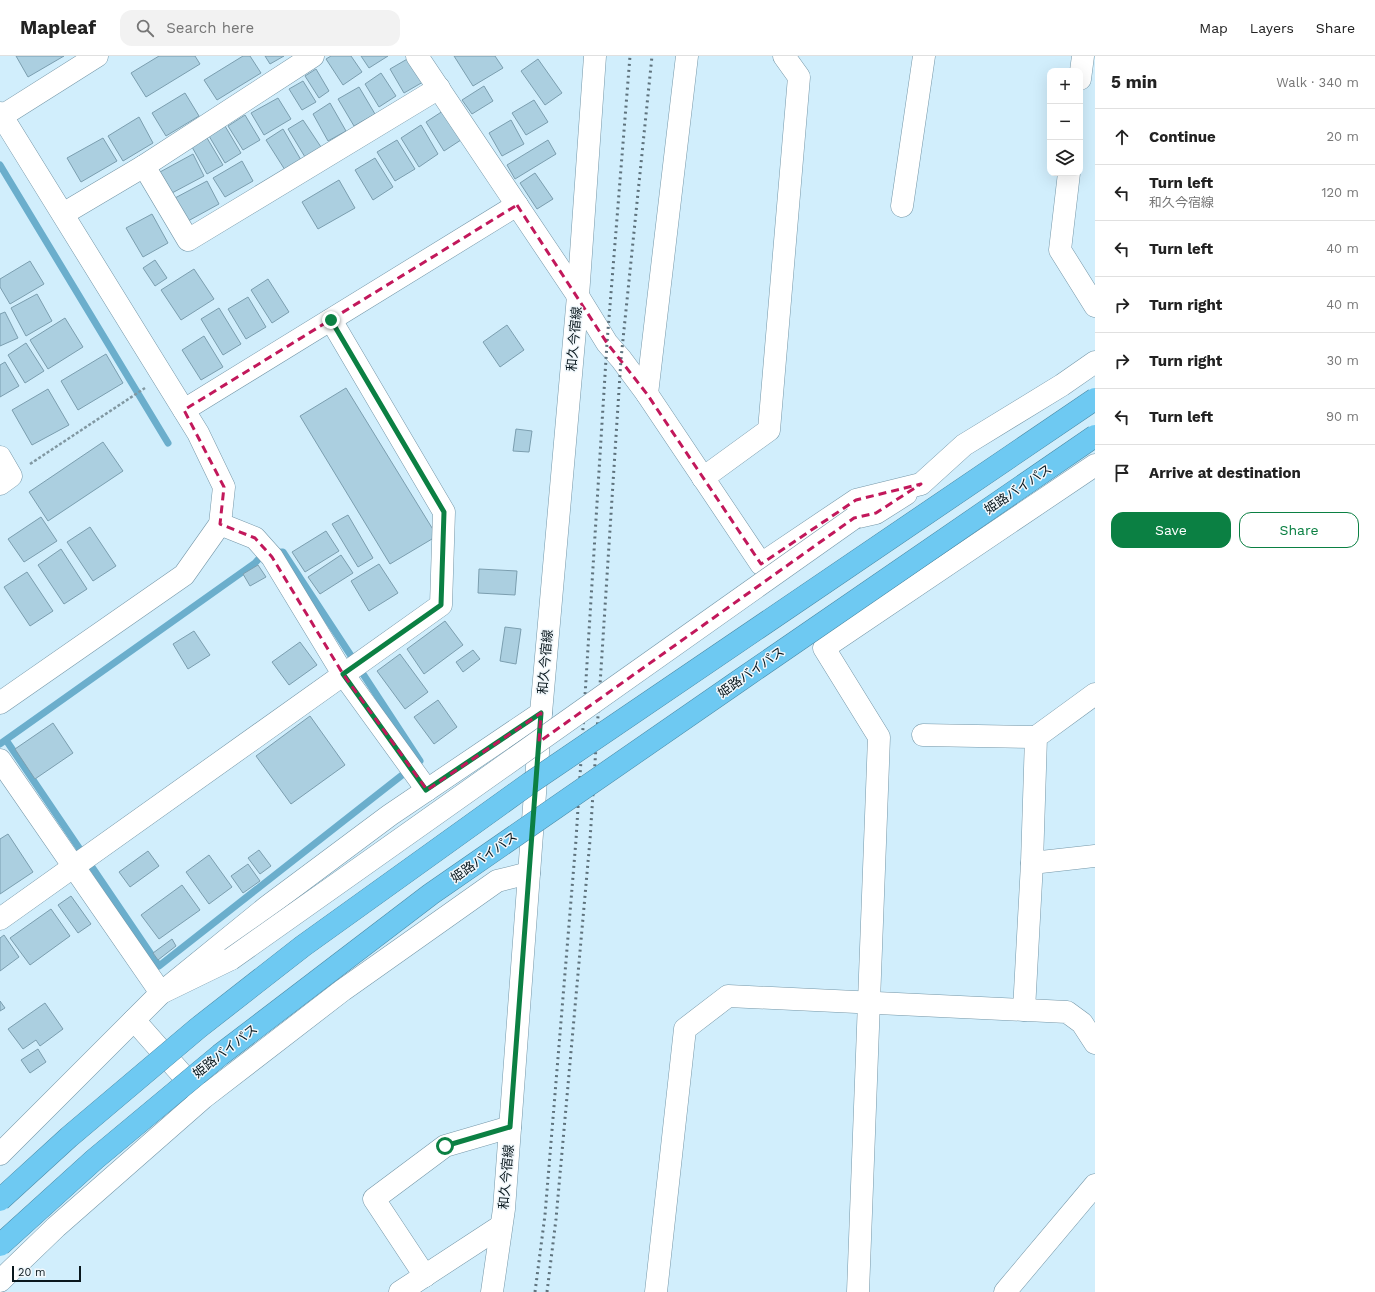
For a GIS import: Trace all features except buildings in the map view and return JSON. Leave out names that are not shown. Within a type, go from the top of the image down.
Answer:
[{"type":"highway","points":[[0,1200],[69,1137],[198,1028],[303,946],[530,783],[1095,399]]},
{"type":"highway","name":"姫路バイパス","points":[[0,1245],[95,1159],[220,1054],[431,894],[1095,436]]},
{"type":"street","points":[[0,703],[184,575],[220,524],[224,487],[198,434],[64,214],[1,114],[97,56]]},
{"type":"street","points":[[64,214],[144,166],[313,56]]},
{"type":"street","points":[[417,56],[578,296],[606,343],[622,358],[761,564],[856,500],[921,484]]},
{"type":"street","name":"和久今宿線","points":[[492,1292],[501,1226],[510,1127],[541,713],[578,296],[595,56]]},
{"type":"street","points":[[647,394],[687,56]]},
{"type":"street","points":[[703,478],[769,430],[799,77],[784,56]]},
{"type":"street","points":[[902,206],[924,56]]},
{"type":"street","points":[[1081,68],[1083,56]]},
{"type":"street","points":[[144,166],[188,240],[439,88]]},
{"type":"street","points":[[1069,176],[1060,250],[1095,306]]},
{"type":"street","points":[[184,410],[517,206]]},
{"type":"street","points":[[0,919],[74,868],[441,605],[444,512],[331,320]]},
{"type":"street","points":[[161,993],[231,959],[854,518],[876,513],[921,484],[964,445],[1062,386],[1095,362]]},
{"type":"street","points":[[0,457],[6,480]]},
{"type":"street","points":[[858,1292],[879,737],[824,648],[1095,465]]},
{"type":"street","points":[[220,524],[255,538],[272,557],[343,674],[426,790]]},
{"type":"street","points":[[923,735],[1036,737],[1095,694]]},
{"type":"street","points":[[0,1154],[161,993],[268,906],[390,814],[541,713]]},
{"type":"street","points":[[1024,1010],[1032,863],[1036,737]]},
{"type":"street","points":[[0,760],[161,993]]},
{"type":"street","points":[[1032,863],[1095,856]]},
{"type":"street","points":[[0,1281],[56,1227],[203,1098],[343,990],[497,881],[529,873]]},
{"type":"street","points":[[656,1292],[685,1029],[728,996],[1067,1012],[1088,1020],[1095,1043]]},
{"type":"street","points":[[134,1020],[203,1098]]},
{"type":"street","points":[[425,1276],[374,1199],[445,1146],[510,1127]]},
{"type":"street","points":[[1005,1292],[1095,1185]]},
{"type":"street","points":[[400,1292],[501,1226]]},
{"type":"path","points":[[6,480],[163,376]]},
{"type":"highlighted area","points":[[517,205],[607,343],[647,394],[761,564],[856,500],[921,484],[876,513],[854,518],[539,742],[541,713],[427,790],[343,674],[272,557],[255,538],[220,524],[224,487],[184,410]]},
{"type":"waterway","points":[[0,165],[168,443]]},
{"type":"waterway","points":[[0,744],[255,563],[264,553],[283,552],[420,761],[159,966],[6,740]]},
{"type":"railway","points":[[535,1292],[545,1215],[576,840],[607,343],[630,56]]},
{"type":"railway","points":[[547,1292],[556,1219],[590,840],[621,359],[652,56]]},
{"type":"route","points":[[331,320],[444,512],[441,605],[343,674],[426,790],[541,713],[510,1127],[445,1146]]}]
